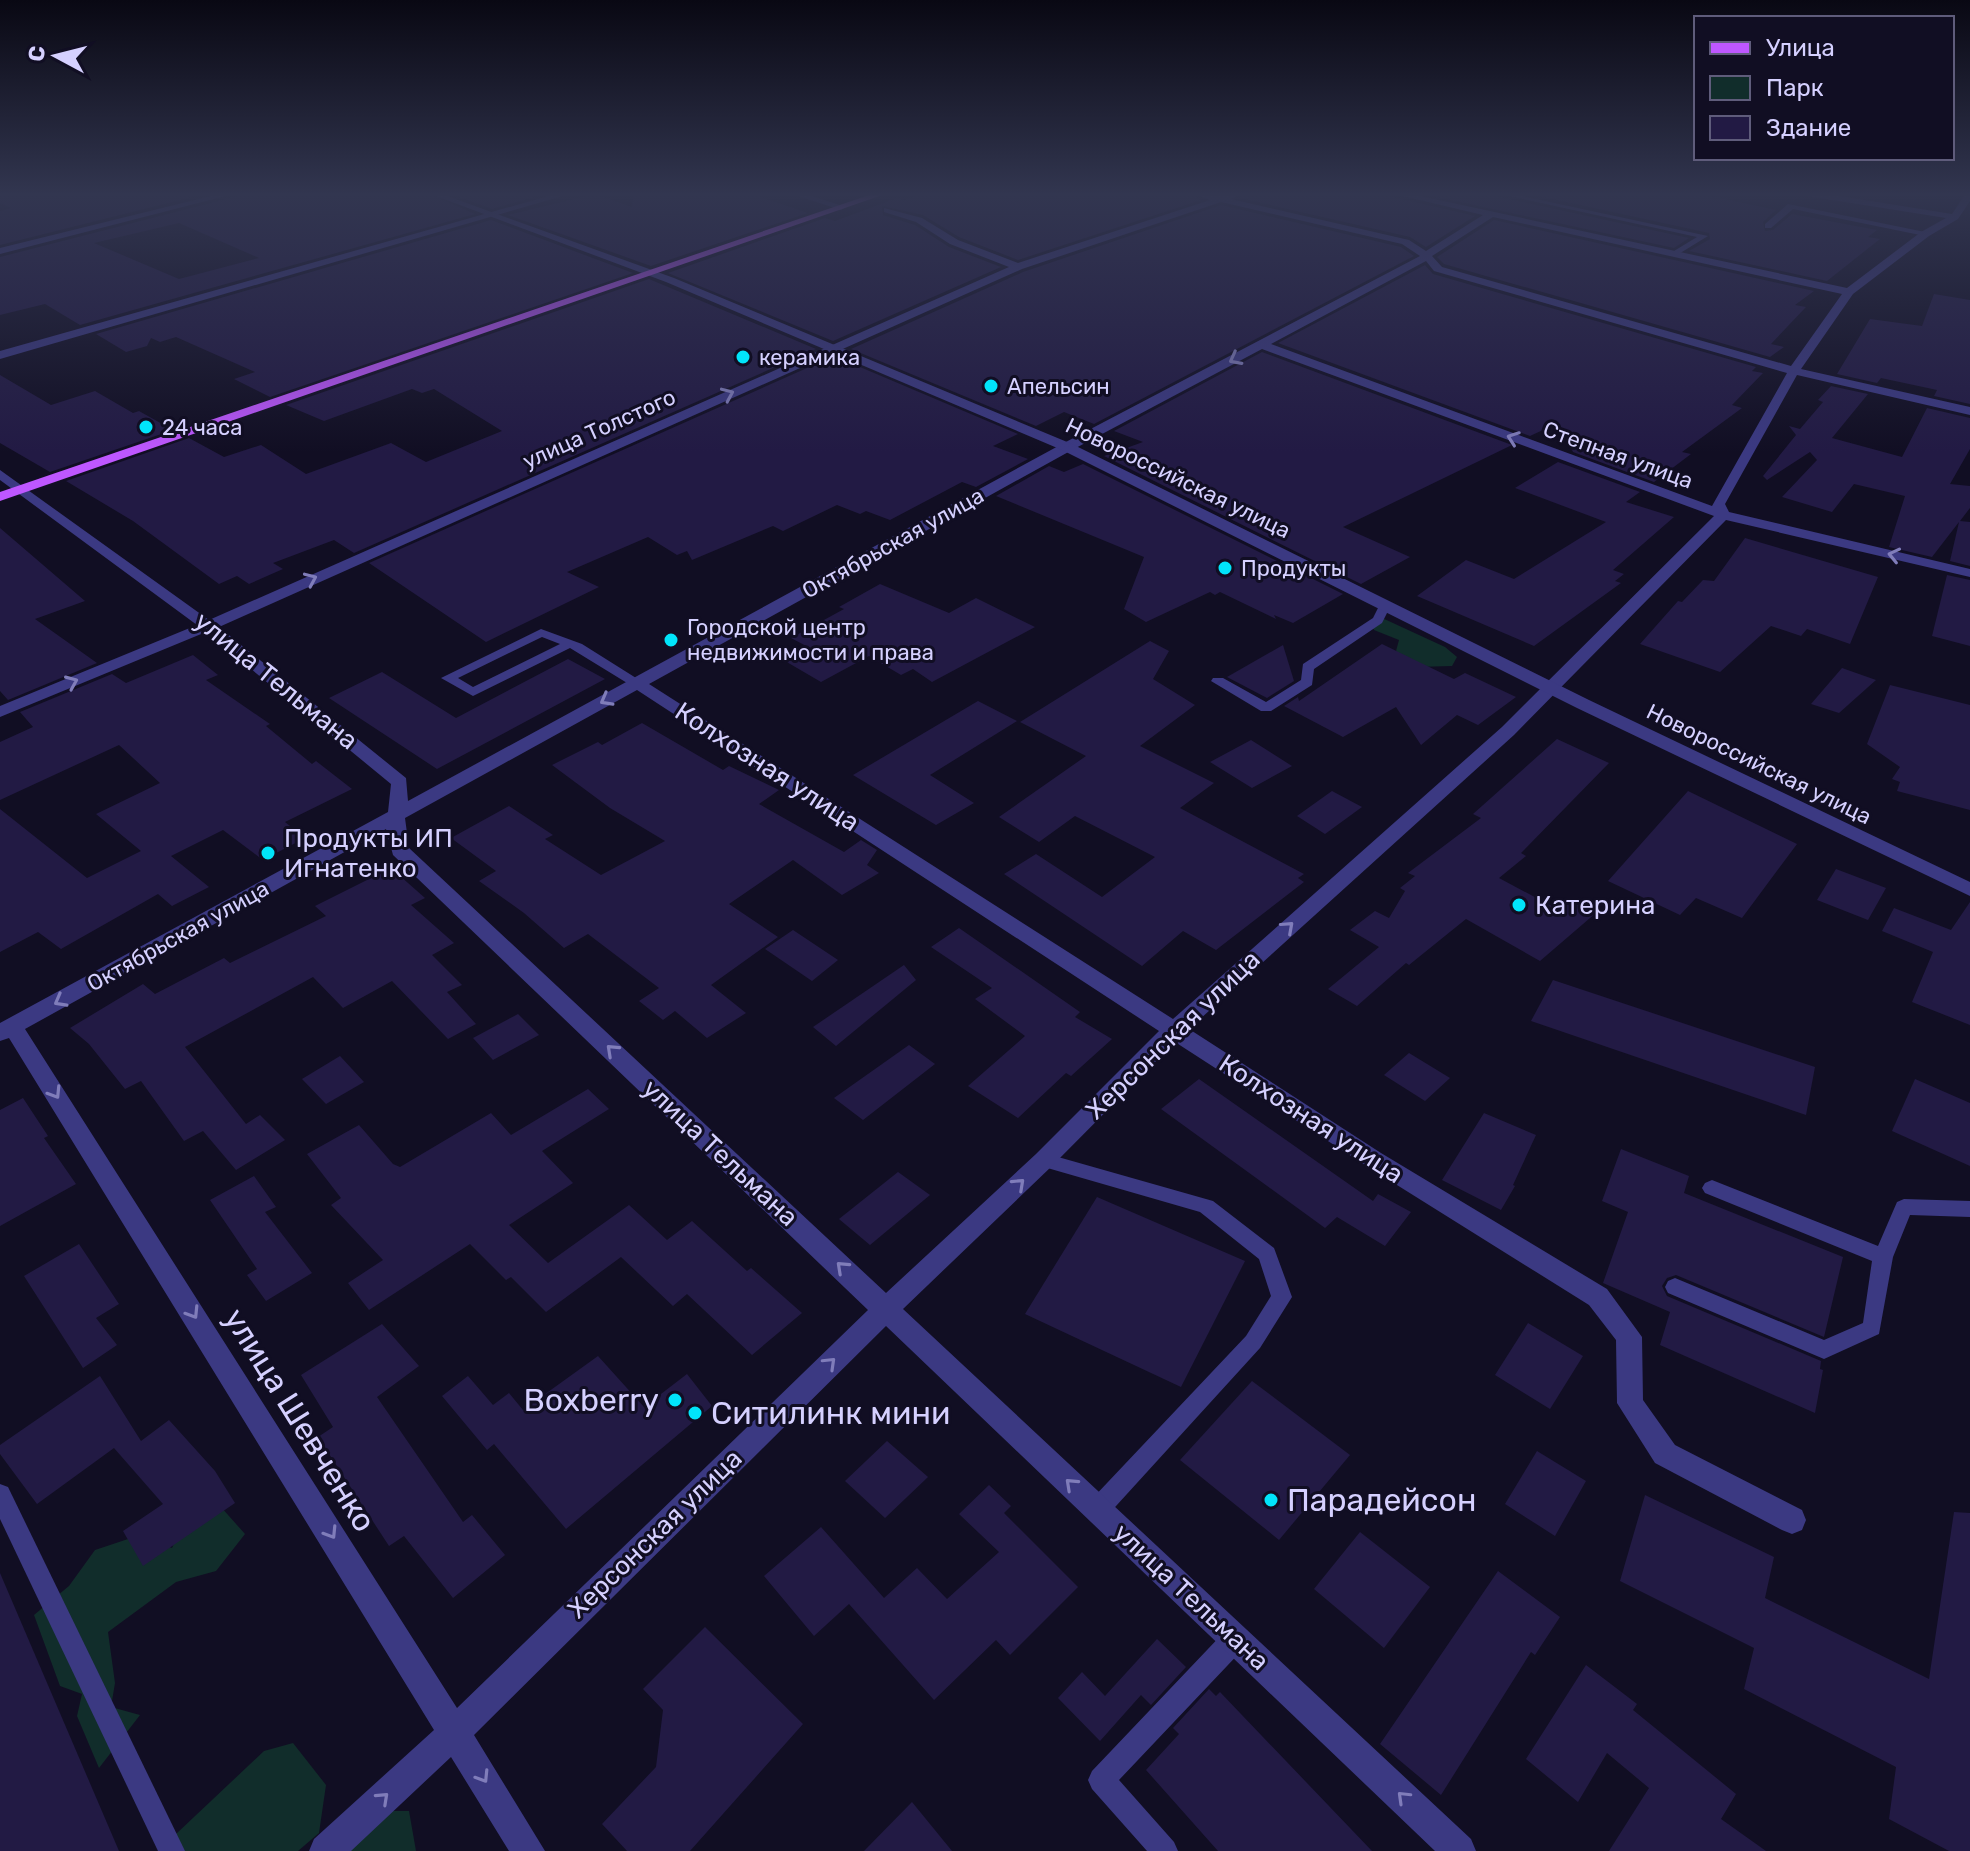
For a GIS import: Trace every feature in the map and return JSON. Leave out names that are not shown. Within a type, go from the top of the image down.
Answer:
[{"type":"main road","points":[[0,497],[633,279]]},
{"type":"street","points":[[0,355],[261,279]]},
{"type":"street","name":"Новороссийская улица","points":[[663,279],[834,347],[1067,447],[1970,890]]},
{"type":"street","name":"улица Толстого","points":[[0,712],[208,626],[990,279]]},
{"type":"street","name":"Октябрьская улица","points":[[7,1030],[1067,447],[1387,279]]},
{"type":"street","points":[[1474,279],[1794,371],[1970,411]]},
{"type":"street","points":[[1793,279],[1849,292]]},
{"type":"street","points":[[1723,515],[1718,504],[1794,371],[1849,292],[1866,279]]},
{"type":"street","name":"Степная улица","points":[[1262,345],[1723,515],[1970,573]]},
{"type":"street","name":"улица Тельмана","points":[[0,474],[208,626],[400,782],[392,835],[400,851],[1459,1851]]},
{"type":"street","name":"Херсонская улица","points":[[326,1851],[455,1732],[1174,1030],[1553,688],[1723,515]]},
{"type":"street","name":"Колхозная улица","points":[[637,683],[1373,1159],[1598,1297],[1629,1337],[1630,1403],[1665,1454],[1792,1520]]},
{"type":"street","name":"улица Шевченко","points":[[7,1030],[528,1851]]},
{"type":"lane","points":[[1218,681],[1266,708],[1307,682],[1308,667],[1378,620],[1385,605]]},
{"type":"lane","points":[[569,644],[473,692],[448,678],[541,633],[552,635],[569,644],[637,683]]},
{"type":"lane","points":[[1044,1160],[1206,1206],[1267,1254],[1282,1297],[1253,1342],[1098,1509]]},
{"type":"lane","points":[[1712,1188],[1883,1257]]},
{"type":"lane","points":[[1675,1287],[1824,1350],[1872,1328],[1883,1257],[1904,1207],[1970,1209]]},
{"type":"lane","points":[[0,1495],[172,1851]]},
{"type":"lane","points":[[1165,1851],[1101,1780],[1236,1638]]},
{"type":"green space","points":[[1380,617],[1445,647],[1457,657],[1452,666],[1416,667],[1396,651],[1399,640],[1374,630],[1371,624]]},
{"type":"green space","points":[[220,1506],[245,1534],[216,1571],[176,1582],[108,1632],[115,1683],[111,1707],[140,1715],[99,1768],[77,1716],[82,1694],[60,1686],[34,1615],[69,1586],[95,1550],[140,1535],[172,1548],[183,1524]]},
{"type":"green space","points":[[293,1743],[326,1785],[319,1833],[298,1851],[176,1851],[176,1834],[264,1751]]},
{"type":"green space","points":[[388,1811],[409,1811],[416,1851],[343,1851]]},
{"type":"building","points":[[0,279],[242,279],[80,325],[45,304],[0,315]]},
{"type":"building","points":[[285,279],[614,279],[270,397],[234,379],[255,372],[176,337],[160,342],[151,338],[147,346],[126,352],[96,334]]},
{"type":"building","points":[[648,279],[816,349],[354,553],[334,540],[273,563],[283,569],[249,584],[237,576],[219,584],[133,521],[66,481],[189,438],[224,457],[261,445],[306,474],[391,443],[426,462],[502,431],[434,389],[422,393],[412,389],[324,421],[286,405]]},
{"type":"building","points":[[683,279],[973,279],[833,341]]},
{"type":"building","points":[[1007,279],[1369,279],[1094,424],[1064,412],[1036,426],[851,349]]},
{"type":"building","points":[[1398,279],[1452,279],[1756,367],[1752,371],[1763,373],[1732,405],[1742,408],[1682,452],[1691,454],[1654,482],[1573,452],[1558,423],[1530,436],[1278,343]]},
{"type":"building","points":[[1498,279],[1762,279],[1814,291],[1795,305],[1806,307],[1771,344],[1784,347],[1770,357]]},
{"type":"building","points":[[1934,294],[1970,300],[1970,404],[1934,396],[1937,390],[1881,378],[1877,383],[1837,374],[1870,319],[1922,326]]},
{"type":"building","points":[[1262,352],[1512,445],[1343,527],[1410,557],[1361,584],[1104,456],[1143,442],[1114,431]]},
{"type":"building","points":[[834,356],[1018,434],[993,446],[1028,459],[976,487],[962,482],[890,520],[837,505],[783,531],[773,526],[692,560],[687,551],[677,555],[648,537],[567,572],[599,587],[486,642],[369,563]]},
{"type":"building","points":[[0,375],[51,405],[95,391],[133,413],[139,411],[173,430],[50,472],[0,443]]},
{"type":"building","points":[[1831,386],[1868,394],[1832,438],[1902,457],[1927,408],[1970,418],[1970,449],[1950,484],[1970,486],[1970,508],[1960,521],[1970,522],[1970,566],[1950,561],[1959,522],[1932,557],[1889,547],[1905,496],[1854,484],[1832,512],[1782,497],[1817,460],[1810,452],[1767,480],[1763,476],[1796,435],[1789,426],[1800,429],[1823,402],[1818,400]]},
{"type":"building","points":[[1558,462],[1640,492],[1626,502],[1674,517],[1613,570],[1624,574],[1615,581],[1621,583],[1534,646],[1417,596],[1466,560],[1514,579],[1606,522],[1515,488]]},
{"type":"building","points":[[1083,464],[1343,594],[1293,623],[1274,615],[1276,619],[1220,592],[1215,595],[1210,592],[1146,622],[1124,609],[1144,557],[996,496],[1049,466],[1064,472]]},
{"type":"building","points":[[0,528],[85,601],[35,619],[97,663],[8,700],[0,691]]},
{"type":"building","points":[[1745,538],[1878,577],[1850,644],[1807,629],[1801,636],[1771,626],[1720,672],[1640,644],[1678,601],[1682,602],[1703,580],[1714,581]]},
{"type":"building","points":[[1947,575],[1970,580],[1970,646],[1932,636]]},
{"type":"building","points":[[880,584],[949,613],[976,598],[1035,627],[932,682],[913,669],[901,675],[869,656],[821,682],[785,661],[810,648],[791,638],[844,609],[839,607]]},
{"type":"building","points":[[1150,641],[1169,651],[1153,679],[1195,705],[1140,746],[1214,783],[1180,808],[1304,874],[1298,878],[1304,882],[1216,950],[1183,931],[1142,966],[1004,874],[1036,854],[1102,897],[1155,857],[1075,816],[1039,842],[999,817],[1086,756],[1020,722]]},
{"type":"building","points":[[1382,644],[1454,679],[1465,673],[1516,697],[1478,725],[1457,715],[1421,745],[1396,707],[1343,737],[1284,706],[1298,697],[1299,701]]},
{"type":"building","points":[[1283,645],[1294,681],[1267,698],[1227,677]]},
{"type":"building","points":[[193,655],[218,675],[206,680],[270,724],[266,726],[312,764],[316,761],[352,789],[285,822],[305,838],[263,860],[223,830],[171,856],[209,887],[172,906],[158,894],[61,949],[38,932],[0,952],[0,809],[87,878],[141,851],[96,814],[160,783],[119,745],[0,800],[0,742],[33,727],[20,712],[112,674],[126,683]]},
{"type":"building","points":[[568,659],[605,679],[437,769],[329,698],[382,672],[456,718]]},
{"type":"building","points":[[1842,668],[1876,680],[1839,713],[1811,704]]},
{"type":"building","points":[[1890,685],[1970,705],[1970,810],[1897,791],[1900,782],[1892,779],[1900,767],[1867,744]]},
{"type":"building","points":[[978,701],[1017,721],[930,775],[974,803],[936,825],[853,775]]},
{"type":"building","points":[[642,723],[723,770],[729,766],[779,790],[759,804],[844,852],[861,840],[877,850],[867,865],[879,873],[842,895],[793,860],[729,904],[778,937],[711,985],[746,1013],[707,1038],[675,1011],[663,1020],[639,1001],[659,988],[588,934],[564,948],[524,913],[479,881],[496,871],[451,838],[509,806],[553,835],[545,839],[601,875],[665,841],[610,808],[552,765],[598,742],[602,745]]},
{"type":"building","points":[[1557,739],[1609,763],[1521,853],[1526,856],[1499,878],[1557,909],[1570,898],[1597,912],[1540,961],[1466,919],[1409,965],[1406,963],[1357,1006],[1328,989],[1379,947],[1350,930],[1375,911],[1389,918],[1405,891],[1400,888],[1415,876],[1408,873],[1481,818],[1473,814]]},
{"type":"building","points":[[1251,740],[1292,766],[1252,788],[1210,762]]},
{"type":"building","points":[[1332,791],[1362,807],[1325,834],[1297,816]]},
{"type":"building","points":[[1688,791],[1797,844],[1742,918],[1696,898],[1680,915],[1608,881]]},
{"type":"building","points":[[391,868],[425,898],[411,905],[454,943],[432,955],[462,985],[447,992],[476,1024],[448,1039],[392,981],[343,1008],[313,977],[185,1047],[246,1124],[260,1115],[285,1140],[236,1170],[203,1131],[184,1141],[141,1081],[125,1089],[89,1044],[70,1028],[143,984],[155,994],[224,958],[230,963],[326,916],[315,906]]},
{"type":"building","points":[[1836,869],[1886,888],[1868,920],[1817,900]]},
{"type":"building","points":[[1970,902],[1970,1025],[1912,1002],[1933,952],[1882,931],[1894,908],[1951,930]]},
{"type":"building","points":[[959,928],[1080,1012],[1075,1017],[1112,1039],[1071,1076],[1066,1073],[1018,1118],[968,1086],[1025,1036],[975,999],[992,988],[931,947]]},
{"type":"building","points":[[793,930],[838,960],[812,981],[765,949]]},
{"type":"building","points":[[904,965],[916,980],[836,1046],[813,1027]]},
{"type":"building","points":[[1553,980],[1815,1067],[1806,1115],[1531,1021]]},
{"type":"building","points":[[518,1014],[539,1035],[493,1060],[473,1038]]},
{"type":"building","points":[[909,1045],[935,1064],[863,1120],[834,1098]]},
{"type":"building","points":[[1409,1053],[1450,1078],[1425,1101],[1384,1075]]},
{"type":"building","points":[[340,1056],[364,1082],[326,1104],[302,1079]]},
{"type":"building","points":[[1199,1079],[1373,1201],[1378,1194],[1411,1212],[1385,1246],[1337,1217],[1325,1228],[1161,1109]]},
{"type":"building","points":[[1915,1079],[1970,1103],[1970,1166],[1892,1131]]},
{"type":"building","points":[[588,1089],[609,1109],[542,1151],[573,1183],[509,1225],[548,1263],[629,1205],[667,1240],[692,1221],[747,1271],[751,1268],[802,1313],[752,1355],[687,1294],[673,1306],[621,1257],[546,1312],[511,1277],[506,1280],[470,1244],[369,1310],[348,1283],[383,1260],[331,1205],[341,1198],[307,1154],[359,1125],[393,1164],[400,1167],[491,1113],[511,1135]]},
{"type":"building","points":[[23,1098],[48,1136],[44,1138],[76,1184],[0,1226],[0,1110]]},
{"type":"building","points":[[1484,1113],[1536,1135],[1515,1186],[1501,1210],[1442,1180]]},
{"type":"building","points":[[1621,1149],[1689,1176],[1684,1193],[1843,1257],[1824,1337],[1676,1275],[1667,1278],[1662,1286],[1667,1296],[1821,1361],[1820,1369],[1823,1370],[1815,1413],[1660,1345],[1670,1312],[1603,1283],[1628,1212],[1602,1201]]},
{"type":"building","points":[[898,1172],[930,1195],[870,1245],[839,1219]]},
{"type":"building","points":[[254,1176],[276,1207],[265,1212],[312,1273],[266,1301],[247,1275],[257,1269],[210,1200]]},
{"type":"building","points":[[1097,1197],[1245,1261],[1181,1387],[1025,1314]]},
{"type":"building","points":[[79,1244],[119,1304],[96,1318],[117,1345],[83,1368],[24,1276]]},
{"type":"building","points":[[1528,1323],[1583,1356],[1550,1409],[1495,1375]]},
{"type":"building","points":[[382,1324],[419,1366],[377,1397],[463,1522],[472,1515],[505,1555],[453,1598],[404,1536],[389,1546],[318,1437],[333,1427],[301,1375]]},
{"type":"building","points":[[598,1356],[644,1407],[687,1374],[712,1406],[566,1529],[494,1444],[487,1450],[442,1396],[468,1376],[493,1405],[509,1393],[523,1410]]},
{"type":"building","points":[[100,1376],[141,1441],[169,1420],[215,1471],[235,1503],[143,1566],[123,1531],[163,1504],[114,1448],[37,1504],[0,1454],[0,1445]]},
{"type":"building","name":"Парадейсон","points":[[1252,1381],[1350,1455],[1279,1540],[1180,1460]]},
{"type":"building","points":[[887,1441],[928,1477],[885,1518],[845,1481]]},
{"type":"building","points":[[1537,1451],[1586,1481],[1555,1536],[1505,1504]]},
{"type":"building","points":[[989,1485],[1011,1506],[1004,1513],[1078,1587],[1010,1655],[996,1640],[934,1700],[849,1604],[814,1636],[764,1576],[821,1527],[884,1598],[917,1568],[947,1599],[999,1552],[959,1514]]},
{"type":"building","points":[[1645,1495],[1774,1557],[1765,1598],[1929,1679],[1954,1512],[1970,1513],[1970,1851],[1949,1851],[1889,1819],[1896,1767],[1744,1689],[1754,1648],[1620,1581]]},
{"type":"building","points":[[1360,1532],[1430,1587],[1384,1648],[1314,1589]]},
{"type":"building","points":[[1498,1571],[1560,1617],[1535,1655],[1531,1652],[1441,1795],[1380,1744]]},
{"type":"building","points":[[0,1573],[119,1851],[0,1851]]},
{"type":"building","points":[[705,1627],[803,1724],[690,1851],[627,1851],[602,1824],[656,1767],[663,1710],[643,1689]]},
{"type":"building","points":[[1157,1639],[1186,1667],[1151,1705],[1141,1695],[1100,1741],[1058,1698],[1082,1672],[1105,1696]]},
{"type":"building","points":[[1586,1665],[1637,1704],[1633,1710],[1736,1794],[1721,1819],[1766,1851],[1609,1851],[1649,1788],[1607,1753],[1578,1802],[1526,1759]]},
{"type":"building","points":[[1209,1689],[1216,1696],[1220,1692],[1372,1851],[1218,1851],[1146,1770],[1179,1734],[1173,1728]]},
{"type":"building","points":[[912,1802],[952,1851],[864,1851]]},
{"type":"place","name":"керамика","points":[[743,357]]},
{"type":"place","name":"Апельсин","points":[[991,386]]},
{"type":"place","name":"24 часа","points":[[146,427]]},
{"type":"place","name":"Продукты","points":[[1225,568]]},
{"type":"place","name":"Городской центр недвижимости и права","points":[[671,640]]},
{"type":"place","name":"Продукты ИП Игнатенко","points":[[268,853]]},
{"type":"place","name":"Катерина","points":[[1519,905]]},
{"type":"place","name":"Boxberry","points":[[675,1400]]},
{"type":"place","name":"Ситилинк мини","points":[[695,1413]]},
{"type":"place","name":"Парадейсон","points":[[1271,1500]]}]
